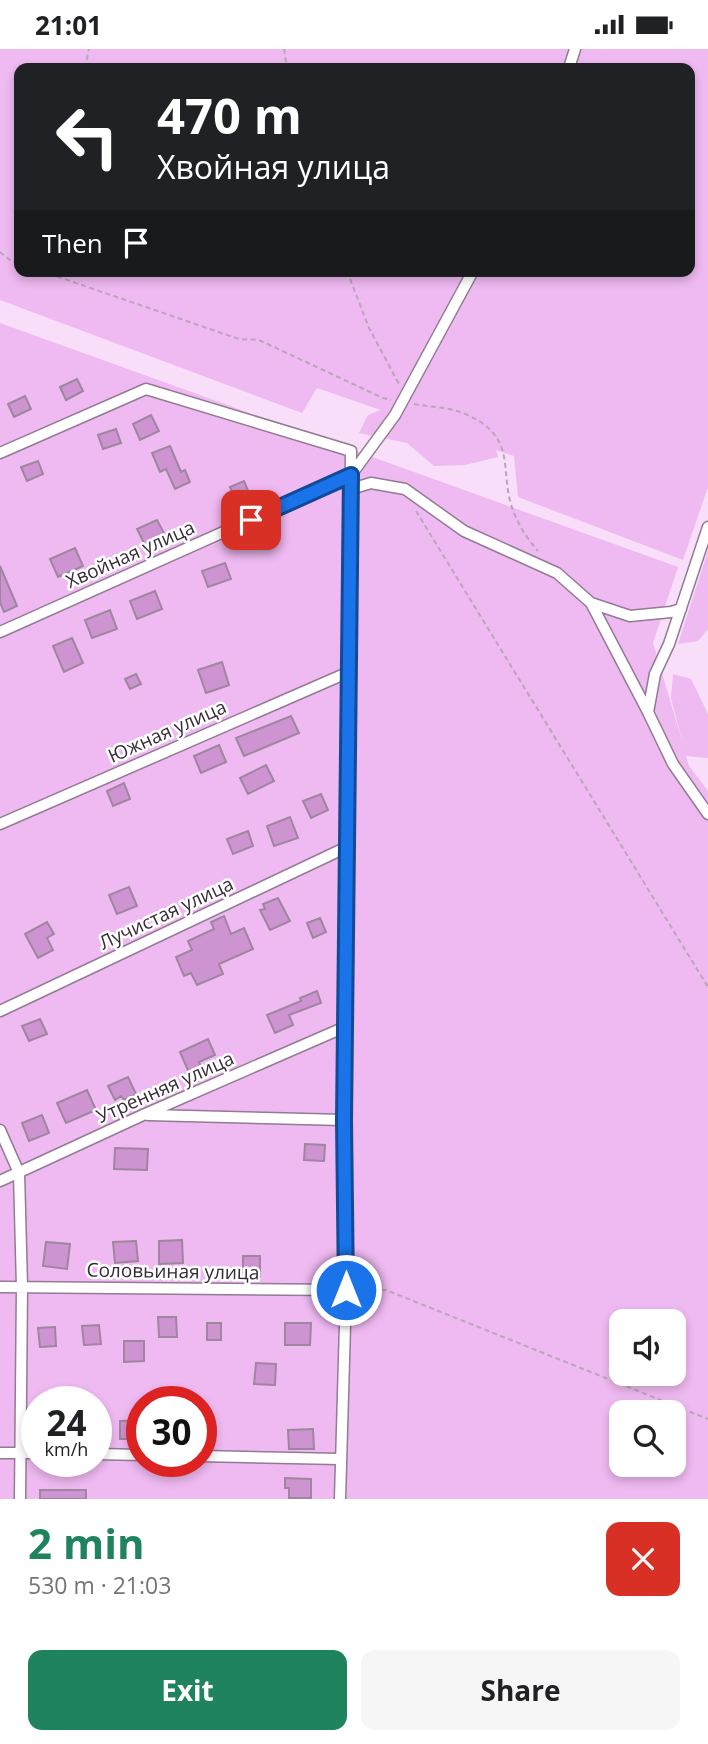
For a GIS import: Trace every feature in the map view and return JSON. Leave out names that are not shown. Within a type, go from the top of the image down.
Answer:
[{"type":"street","points":[[351,475],[404,399],[469,277]]},
{"type":"street","points":[[0,453],[146,389],[351,451],[344,1120],[346,1290],[340,1499]]},
{"type":"street","name":"Хвойная улица","points":[[0,632],[351,475]]},
{"type":"street","points":[[351,489],[370,484],[405,489],[464,531],[557,573],[590,603],[673,764],[708,814]]},
{"type":"street","points":[[648,712],[654,674],[669,644],[708,527]]},
{"type":"street","points":[[590,603],[630,616],[681,609]]},
{"type":"street","name":"Южная улица","points":[[0,824],[349,672]]},
{"type":"street","name":"Лучистая улица","points":[[0,1011],[347,847]]},
{"type":"street","name":"Утренняя улица","points":[[0,1181],[345,1027]]},
{"type":"street","points":[[143,1115],[344,1120]]},
{"type":"street","points":[[0,1130],[19,1173],[22,1287],[20,1499]]},
{"type":"street","name":"Соловьиная улица","points":[[0,1287],[346,1290]]},
{"type":"street","points":[[0,1453],[19,1453]]},
{"type":"street","points":[[217,1456],[340,1459]]},
{"type":"path","points":[[56,277],[239,339],[260,340],[383,398],[404,399],[461,412],[487,426],[504,452],[514,512],[539,552]]},
{"type":"path","points":[[349,277],[369,328],[404,399]]},
{"type":"path","points":[[415,509],[708,987]]},
{"type":"path","points":[[346,1290],[387,1290],[708,1419]]},
{"type":"shaded area","points":[[0,49],[708,49],[708,487],[683,560],[518,497],[514,456],[496,450],[498,457],[465,465],[434,466],[407,443],[359,433],[368,415],[381,410],[317,388],[302,413],[0,300]]},
{"type":"shaded area","points":[[0,323],[678,567],[653,643],[683,744],[671,698],[673,674],[691,679],[708,714],[708,758],[686,756],[689,766],[708,791],[708,1499],[0,1499]]},
{"type":"shaded area","points":[[708,551],[708,629],[698,641],[678,644]]},
{"type":"building","points":[[77,379],[83,391],[66,400],[60,387]]},
{"type":"building","points":[[25,396],[31,409],[14,417],[8,404]]},
{"type":"building","points":[[151,415],[159,431],[140,440],[133,424]]},
{"type":"building","points":[[116,429],[121,443],[103,449],[98,435]]},
{"type":"building","points":[[170,446],[181,472],[185,470],[190,482],[175,489],[166,469],[160,472],[152,453]]},
{"type":"building","points":[[38,461],[43,474],[27,481],[21,467]]},
{"type":"building","points":[[244,481],[249,493],[235,499],[230,487]]},
{"type":"building","points":[[157,520],[166,537],[146,547],[137,529]]},
{"type":"building","points":[[75,548],[83,566],[58,577],[50,559]]},
{"type":"building","points":[[225,563],[231,579],[208,587],[202,571]]},
{"type":"building","points":[[0,566],[17,606],[4,612],[0,602]]},
{"type":"building","points":[[155,591],[162,609],[137,619],[130,601]]},
{"type":"building","points":[[110,610],[117,629],[92,638],[85,620]]},
{"type":"building","points":[[72,638],[83,663],[64,672],[53,646]]},
{"type":"building","points":[[222,662],[229,685],[206,693],[198,670]]},
{"type":"building","points":[[136,674],[141,684],[130,689],[125,679]]},
{"type":"building","points":[[291,716],[299,733],[244,756],[236,738]]},
{"type":"building","points":[[219,745],[226,762],[201,773],[194,756]]},
{"type":"building","points":[[266,765],[274,781],[248,794],[240,778]]},
{"type":"building","points":[[124,783],[130,799],[113,806],[107,791]]},
{"type":"building","points":[[321,794],[328,810],[311,818],[303,801]]},
{"type":"building","points":[[290,817],[298,838],[274,846],[267,826]]},
{"type":"building","points":[[248,831],[253,846],[233,854],[227,839]]},
{"type":"building","points":[[129,887],[137,906],[117,914],[109,895]]},
{"type":"building","points":[[278,898],[290,921],[270,930],[260,910],[265,909],[263,904]]},
{"type":"building","points":[[224,916],[231,934],[244,928],[253,949],[219,964],[223,974],[197,985],[191,973],[184,976],[176,957],[192,950],[188,941],[214,929],[211,922]]},
{"type":"building","points":[[320,918],[326,932],[313,938],[307,923]]},
{"type":"building","points":[[47,922],[54,934],[47,938],[53,950],[38,958],[25,934]]},
{"type":"building","points":[[317,991],[321,1003],[289,1015],[293,1025],[275,1033],[267,1015]]},
{"type":"building","points":[[40,1019],[47,1034],[29,1041],[22,1026]]},
{"type":"building","points":[[208,1039],[215,1055],[199,1062],[202,1069],[190,1075],[180,1052]]},
{"type":"building","points":[[128,1077],[136,1094],[124,1100],[121,1096],[115,1100],[108,1086]]},
{"type":"building","points":[[87,1090],[96,1110],[66,1123],[57,1103]]},
{"type":"building","points":[[42,1115],[49,1133],[29,1141],[22,1123]]},
{"type":"building","points":[[305,1144],[325,1145],[324,1161],[304,1160]]},
{"type":"building","points":[[115,1148],[148,1149],[147,1170],[114,1169]]},
{"type":"building","points":[[182,1240],[183,1263],[159,1264],[159,1241]]},
{"type":"building","points":[[136,1241],[138,1261],[115,1263],[113,1242]]},
{"type":"building","points":[[46,1242],[70,1244],[67,1269],[43,1266]]},
{"type":"building","points":[[243,1256],[260,1256],[260,1277],[243,1277]]},
{"type":"building","points":[[158,1317],[176,1317],[177,1337],[159,1337]]},
{"type":"building","points":[[207,1323],[221,1323],[221,1340],[207,1340]]},
{"type":"building","points":[[285,1323],[311,1323],[310,1345],[285,1345]]},
{"type":"building","points":[[99,1325],[101,1344],[84,1345],[82,1326]]},
{"type":"building","points":[[55,1327],[56,1346],[40,1347],[38,1328]]},
{"type":"building","points":[[124,1341],[144,1341],[144,1361],[124,1362]]},
{"type":"building","points":[[256,1363],[276,1364],[275,1385],[254,1384]]},
{"type":"building","points":[[120,1421],[126,1421],[126,1439],[120,1439]]},
{"type":"building","points":[[313,1429],[314,1449],[289,1449],[288,1430]]},
{"type":"building","points":[[285,1478],[311,1479],[311,1498],[289,1498]]},
{"type":"building","points":[[40,1490],[86,1490],[86,1499],[40,1499]]},
{"type":"route","points":[[251,520],[351,475],[344,1120],[346,1290]]}]
